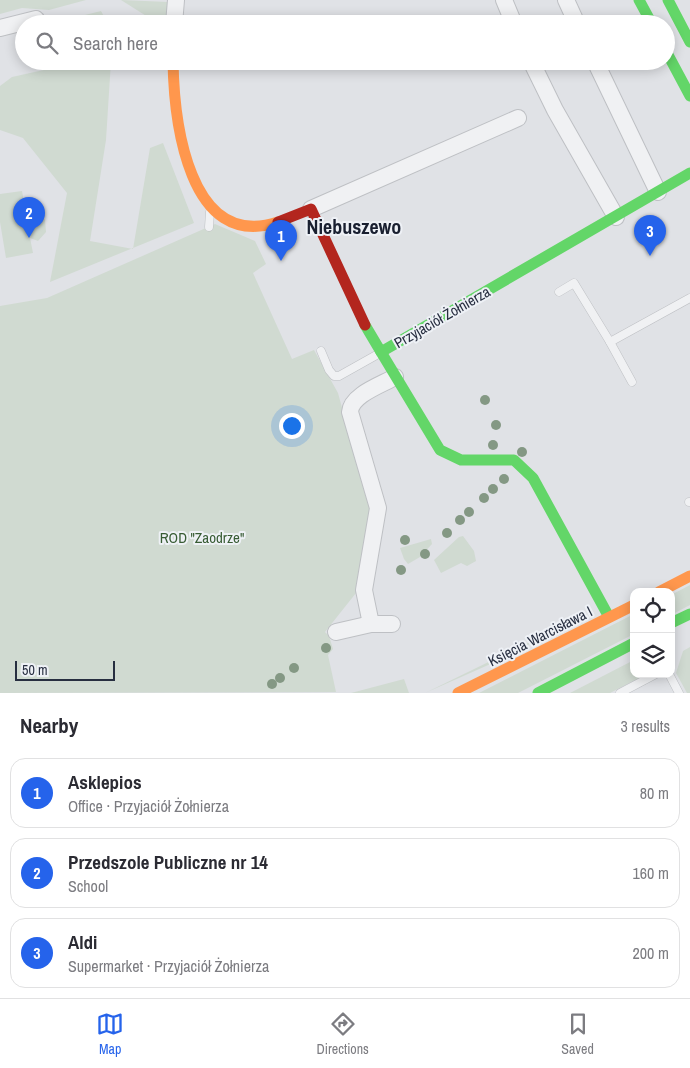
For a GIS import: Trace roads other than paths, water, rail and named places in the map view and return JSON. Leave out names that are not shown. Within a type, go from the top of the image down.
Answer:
[{"type":"street","points":[[175,15],[176,0]]},
{"type":"street","points":[[504,0],[510,15]]},
{"type":"street","points":[[566,0],[573,15]]},
{"type":"street","points":[[640,0],[648,15]]},
{"type":"street","points":[[668,0],[690,42]]},
{"type":"street","points":[[0,28],[15,24]]},
{"type":"street","points":[[675,67],[690,96]]},
{"type":"street","points":[[173,70],[176,124],[188,162],[203,198],[210,207],[229,223],[256,227],[311,209],[518,118]]},
{"type":"street","points":[[535,70],[555,110],[616,217]]},
{"type":"street","points":[[599,70],[658,192]]},
{"type":"street","name":"Przyjaciół Żołnierza","points":[[311,209],[366,326],[381,352],[690,173]]},
{"type":"street","points":[[381,352],[440,450],[461,460],[514,460],[526,469],[533,478],[609,617]]},
{"type":"street","points":[[371,624],[364,590],[378,508],[350,412],[351,405],[356,399],[395,377]]},
{"type":"street","points":[[667,588],[690,576]]},
{"type":"street","name":"Księcia Warcisława I","points":[[458,693],[630,607]]},
{"type":"street","points":[[675,622],[690,614]]},
{"type":"street","points":[[336,632],[371,624],[392,624]]},
{"type":"street","points":[[538,693],[630,645]]},
{"type":"lane","points":[[209,227],[210,207]]},
{"type":"lane","points":[[559,292],[574,283],[632,382]]},
{"type":"lane","points":[[610,342],[690,298]]},
{"type":"lane","points":[[320,351],[328,370],[334,376],[339,376],[381,352]]},
{"type":"lane","points":[[620,693],[648,678]]},
{"type":"lane","points":[[671,678],[679,693]]},
{"type":"place","name":"Przedszole Publiczne nr 14","points":[[29,238]]},
{"type":"place","name":"Aldi","points":[[650,256]]},
{"type":"place","name":"Asklepios","points":[[281,261]]},
{"type":"district","name":"Niebuszewo","points":[[354,226]]},
{"type":"park label","name":"ROD \"Zaodrze\"","points":[[202,537]]}]
